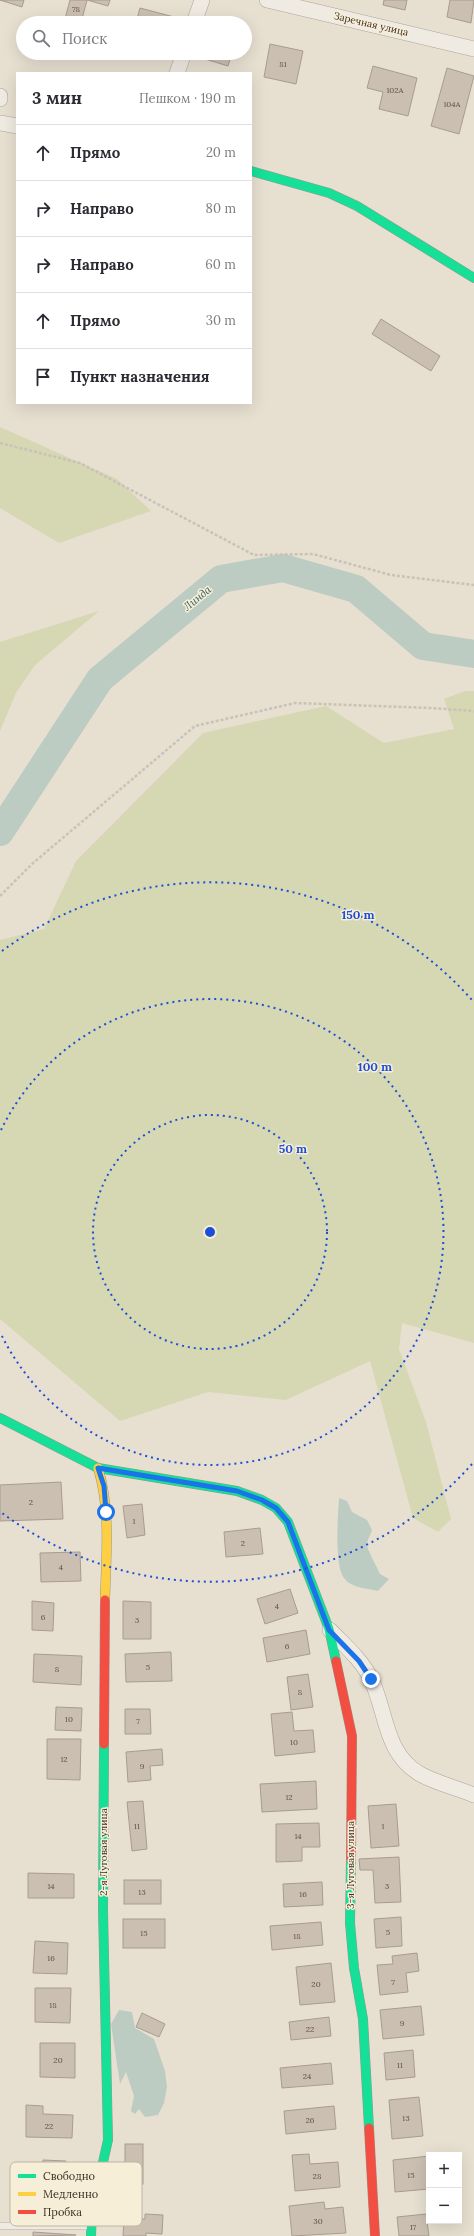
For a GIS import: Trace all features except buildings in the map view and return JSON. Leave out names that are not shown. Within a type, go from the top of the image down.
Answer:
[{"type":"street","points":[[196,16],[202,0]]},
{"type":"street","name":"Заречная улица","points":[[267,0],[474,49]]},
{"type":"street","points":[[177,72],[182,60]]},
{"type":"street","points":[[0,123],[16,126]]},
{"type":"street","points":[[252,171],[329,193],[357,206],[471,276]]},
{"type":"street","points":[[0,1418],[98,1468]]},
{"type":"street","name":"3-я Луговая улица","points":[[98,1468],[237,1491],[262,1500],[276,1508],[288,1522],[329,1630],[346,1702],[352,1736],[350,1923],[354,1968],[363,2019],[375,2236]]},
{"type":"street","name":"2-я Луговая улица","points":[[98,1468],[104,1486],[106,1512],[103,1909],[108,2140],[103,2162]]},
{"type":"street","points":[[329,1630],[359,1661],[371,1679],[390,1741],[400,1756],[420,1774],[474,1795]]},
{"type":"street","name":"2-я Луговая улица","points":[[91,2226],[91,2236]]},
{"type":"lane","points":[[0,2226],[91,2226]]},
{"type":"path","points":[[0,443],[80,463],[254,555],[314,554],[391,575],[474,585]]},
{"type":"path","points":[[0,896],[32,864],[195,726],[295,703],[431,708],[474,712]]},
{"type":"green space","points":[[0,427],[117,479],[151,511],[59,543],[0,508]]},
{"type":"green space","points":[[99,611],[35,665],[16,693],[0,731],[0,642]]},
{"type":"green space","points":[[465,691],[474,691],[474,1343],[402,1323],[399,1349],[426,1422],[451,1519],[438,1532],[413,1518],[370,1361],[286,1400],[208,1392],[120,1421],[0,1319],[0,940],[44,929],[76,861],[203,733],[326,706],[384,743],[454,729],[444,699]]},
{"type":"shaded area","points":[[339,1498],[347,1501],[352,1512],[367,1520],[372,1530],[367,1547],[380,1574],[389,1579],[378,1591],[351,1584],[344,1578],[341,1572],[337,1540]]},
{"type":"shaded area","points":[[119,2010],[132,2012],[135,2028],[154,2039],[165,2071],[167,2087],[164,2103],[158,2115],[145,2117],[139,2109],[135,2114],[131,2111],[134,2096],[126,2072],[120,2084],[111,2024]]},
{"type":"waterway","name":"Линда","points":[[0,832],[100,679],[221,579],[283,568],[356,589],[423,646],[474,654]]},
{"type":"traffic: fast","points":[[252,171],[329,193],[357,206],[474,278]]},
{"type":"traffic: fast","points":[[0,1418],[98,1468],[237,1491],[262,1500],[276,1508],[288,1522],[329,1629],[336,1661]]},
{"type":"traffic: fast","points":[[103,2162],[108,2140],[103,1909],[104,1744]]},
{"type":"traffic: fast","points":[[351,1859],[350,1923],[354,1968],[363,2019],[369,2128]]},
{"type":"traffic: fast","points":[[91,2226],[91,2236]]},
{"type":"traffic: slow","points":[[98,1468],[105,1500],[107,1534],[105,1600]]},
{"type":"traffic: jam","points":[[104,1744],[105,1600]]},
{"type":"traffic: jam","points":[[336,1661],[352,1736],[351,1859]]},
{"type":"traffic: jam","points":[[369,2128],[375,2236]]},
{"type":"route","points":[[106,1512],[104,1486],[98,1468],[237,1491],[262,1500],[276,1508],[288,1522],[299,1547],[329,1630],[359,1661],[371,1679]]}]
